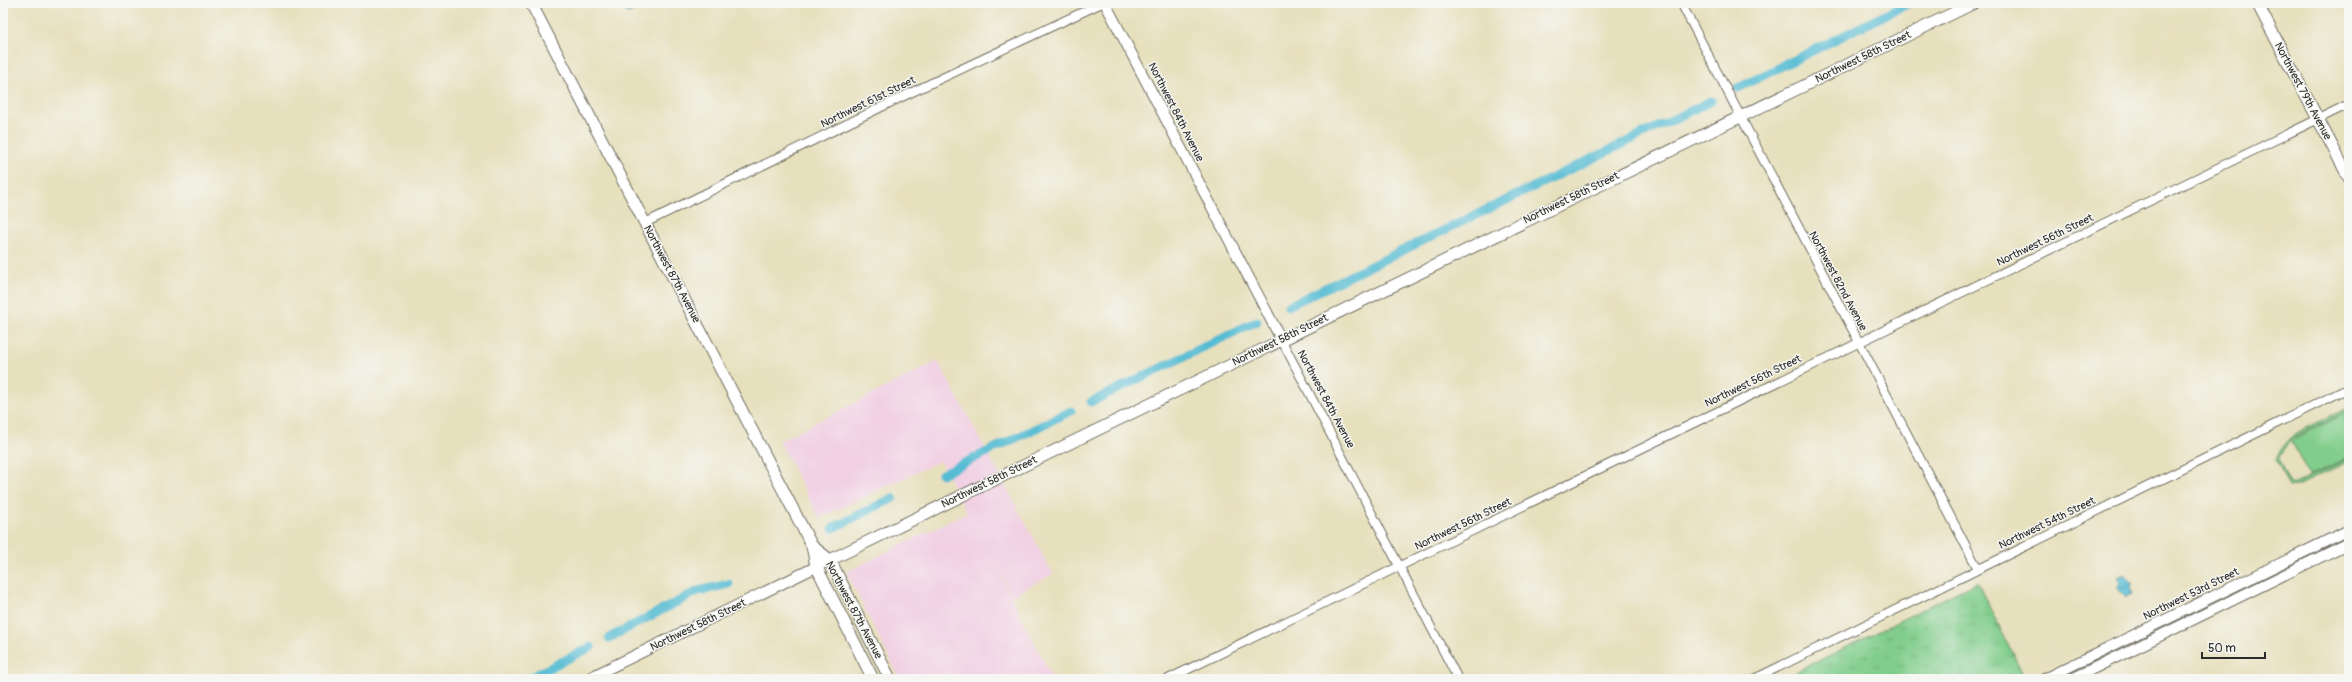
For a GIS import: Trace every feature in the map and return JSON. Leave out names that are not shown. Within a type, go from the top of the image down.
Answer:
[{"type":"main road","name":"Northwest 87th Avenue","points":[[531,3],[812,546],[816,566],[873,679]]},
{"type":"main road","name":"Northwest 58th Street","points":[[830,560],[1739,116],[1974,3]]},
{"type":"main road","name":"Northwest 79th Avenue","points":[[2260,4],[2349,178]]},
{"type":"main road","name":"Northwest 87th Avenue","points":[[812,546],[830,560],[890,679]]},
{"type":"street","name":"Northwest 61st Street","points":[[645,223],[908,94],[1102,3]]},
{"type":"street","name":"Northwest 84th Avenue","points":[[1105,3],[1458,679]]},
{"type":"street","name":"Northwest 82nd Avenue","points":[[1680,3],[1858,343],[1884,387],[1978,569]]},
{"type":"street","name":"Northwest 56th Street","points":[[1168,679],[1400,568],[2349,104]]},
{"type":"street","name":"Northwest 54th Street","points":[[1754,679],[2349,388]]},
{"type":"street","name":"Northwest 53rd Street","points":[[2044,679],[2349,530]]},
{"type":"street","points":[[2072,679],[2349,542]]},
{"type":"street","name":"Northwest 58th Street","points":[[587,679],[830,560]]},
{"type":"street","points":[[2167,619],[2172,630]]},
{"type":"shaded area","points":[[938,361],[1053,574],[1012,596],[988,552],[1053,679],[900,679],[847,574],[850,570],[967,512],[940,461],[819,518],[779,441]]},
{"type":"green space","points":[[2349,407],[2349,410],[2294,437],[2280,455],[2279,460],[2289,482],[2293,485],[2349,458],[2349,461],[2298,486],[2289,487],[2276,459],[2279,452],[2294,434]]},
{"type":"green space","points":[[2349,411],[2349,457],[2309,476],[2291,440]]},
{"type":"green space","points":[[1977,582],[2023,674],[2013,679],[1782,679]]},
{"type":"water","points":[[621,3],[651,3],[629,13],[626,12]]},
{"type":"water","points":[[2124,575],[2132,583],[2131,589],[2133,594],[2127,597],[2118,587],[2121,583],[2118,578]]},
{"type":"waterway","points":[[1738,88],[1909,3]]},
{"type":"waterway","points":[[1288,306],[1711,101]]},
{"type":"waterway","points":[[1091,402],[1257,321]]},
{"type":"waterway","points":[[942,474],[1071,411]]},
{"type":"waterway","points":[[833,528],[893,498]]},
{"type":"waterway","points":[[609,638],[698,591],[729,584]]},
{"type":"waterway","points":[[527,679],[591,647]]}]
